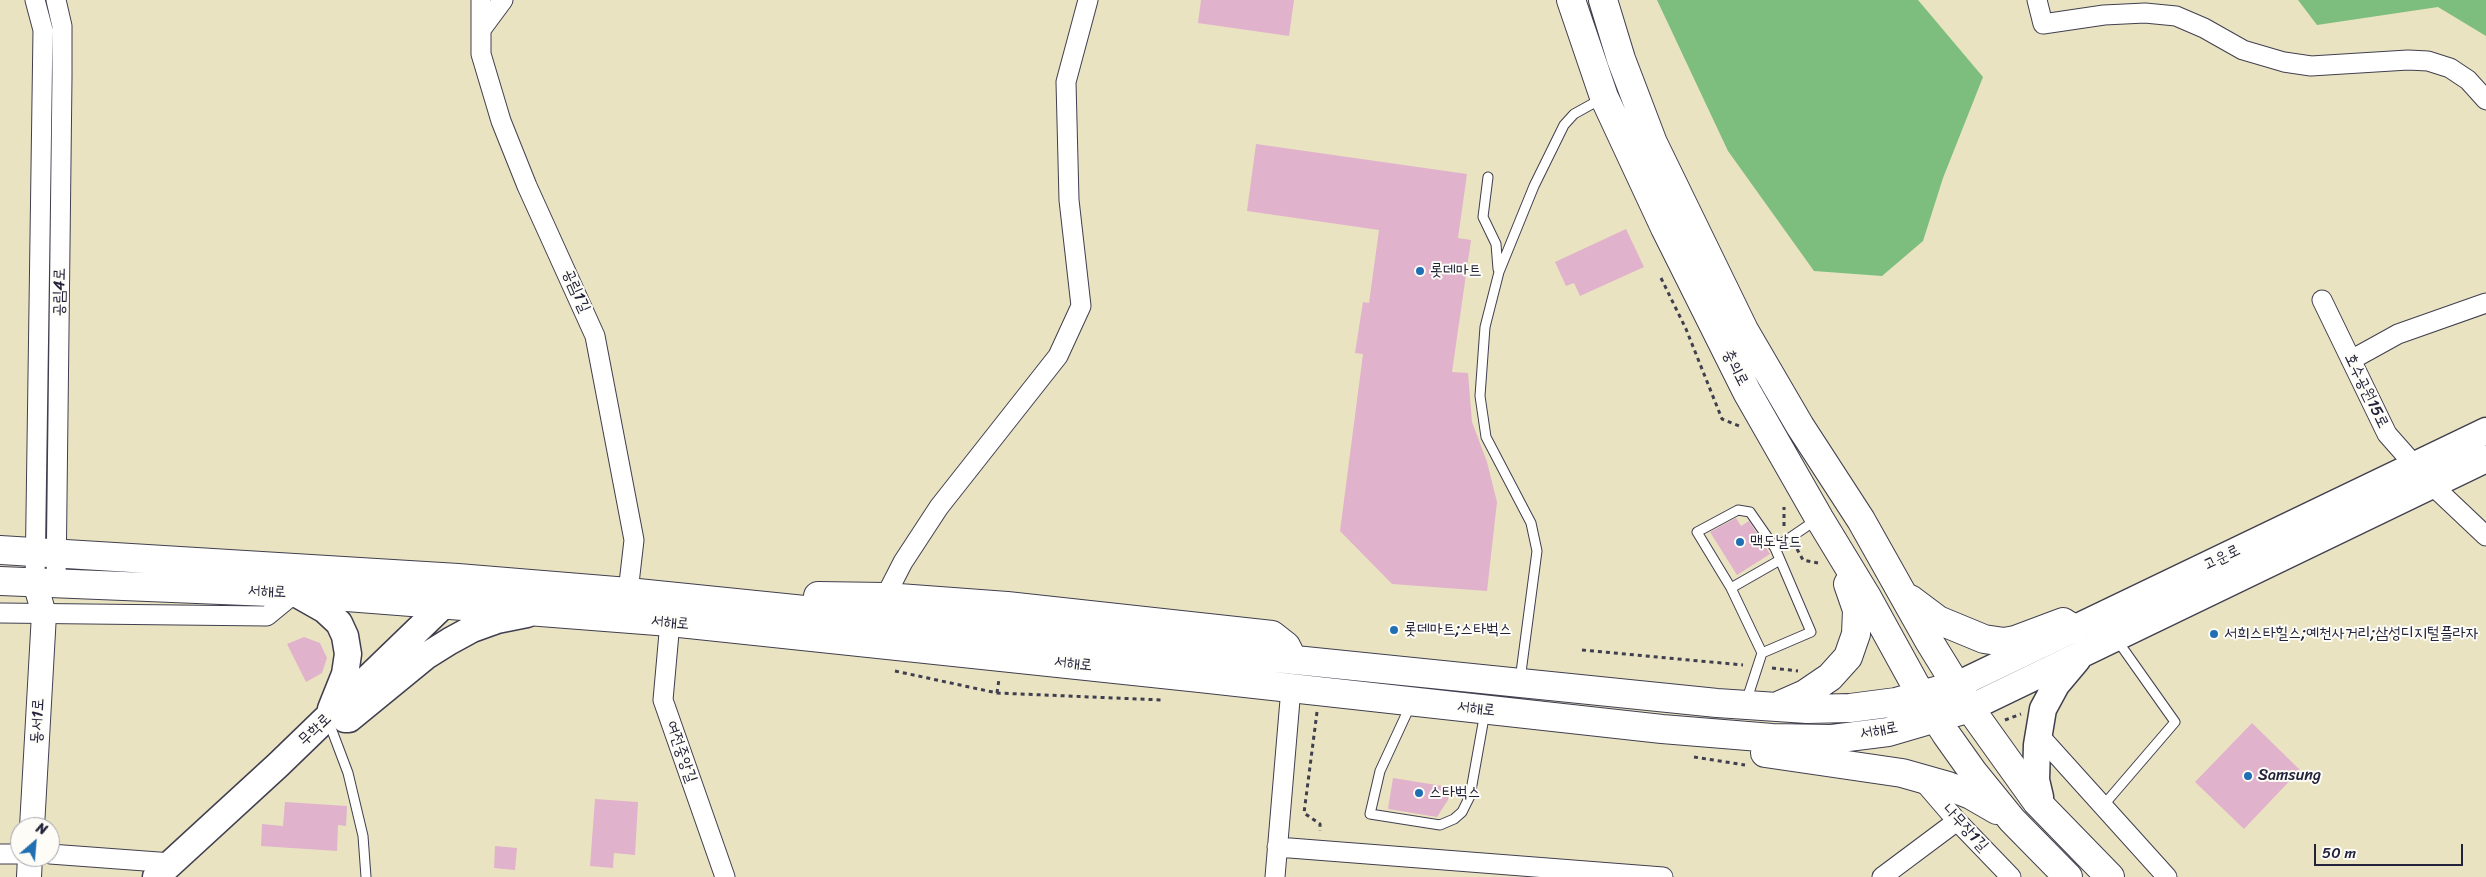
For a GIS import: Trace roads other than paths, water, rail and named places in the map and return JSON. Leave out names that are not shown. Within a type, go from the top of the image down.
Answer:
[{"type":"main road","name":"충의로","points":[[1572,0],[1604,97],[1665,228],[1747,392],[1867,597],[1921,695],[1936,717]]},
{"type":"main road","name":"충의로","points":[[1603,0],[1621,59],[1653,143],[1700,245],[1744,330],[1800,426],[1861,520],[1964,697]]},
{"type":"main road","name":"고운로","points":[[1964,697],[2081,640],[2486,431]]},
{"type":"main road","name":"고운로","points":[[2081,640],[2115,638],[2486,459]]},
{"type":"main road","points":[[1826,529],[1852,541],[1861,531],[1861,520]]},
{"type":"main road","points":[[1772,738],[1784,732],[1789,726],[1787,714],[1778,706],[1794,700],[1830,678],[1840,668],[1853,645],[1857,610],[1854,597],[1831,548],[1826,529]]},
{"type":"main road","name":"서해로","points":[[2,549],[470,579],[628,592],[1520,683],[1807,709],[1850,708],[1896,702],[1921,695],[1964,697]]},
{"type":"main road","name":"무학로","points":[[164,870],[327,718],[470,579]]},
{"type":"main road","points":[[1895,580],[1905,593],[1926,613],[1978,637],[2004,642],[2015,640],[2063,622],[2081,640],[2065,673],[2048,697],[2043,710],[2038,734],[2036,780],[2040,797],[2037,802]]},
{"type":"main road","name":"서해로","points":[[0,581],[295,593],[670,622],[1290,697],[1412,702],[1662,729],[1772,738],[1832,739],[1888,732],[1936,717],[1964,697]]},
{"type":"main road","points":[[628,592],[885,597],[1007,606],[1272,635],[1286,646],[1293,660]]},
{"type":"main road","points":[[295,593],[325,610],[338,623],[345,636],[348,654],[345,674],[327,718],[349,719],[426,656],[472,629],[497,620],[534,612]]},
{"type":"main road","points":[[1964,697],[2037,802],[2110,877]]},
{"type":"main road","points":[[1936,717],[1973,772],[2012,820],[2068,877]]},
{"type":"main road","points":[[1662,729],[1665,740],[1879,769],[1920,778],[1971,795],[2012,820]]},
{"type":"main road","points":[[2012,820],[2013,810],[2020,802],[2029,800],[2037,802]]},
{"type":"street","name":"공림4로","points":[[35,0],[43,30],[47,552]]},
{"type":"street","name":"공림4로","points":[[46,583],[62,68],[62,26],[56,0]]},
{"type":"street","name":"공림1길","points":[[482,0],[481,54],[501,121],[527,186],[595,336],[634,540],[628,592]]},
{"type":"street","points":[[483,27],[503,0]]},
{"type":"street","points":[[885,597],[903,562],[939,507],[1058,356],[1081,306],[1069,200],[1066,82],[1088,0]]},
{"type":"street","points":[[2037,0],[2043,24],[2104,15],[2145,13],[2176,16],[2204,28],[2243,50],[2284,62],[2311,66],[2408,60],[2428,61],[2450,68],[2468,80],[2486,100]]},
{"type":"street","name":"호수공원15로","points":[[2322,300],[2387,434],[2432,485],[2486,536]]},
{"type":"street","points":[[2351,360],[2398,334],[2486,303]]},
{"type":"street","name":"동서1로","points":[[33,817],[46,583]]},
{"type":"street","points":[[0,613],[268,616],[295,593]]},
{"type":"street","name":"여전중앙길","points":[[670,622],[663,700],[724,877]]},
{"type":"street","points":[[1275,877],[1290,697]]},
{"type":"street","points":[[2038,734],[2102,807],[2168,877]]},
{"type":"street","name":"나무장1길","points":[[1920,778],[1957,821],[2010,877]]},
{"type":"street","points":[[1882,877],[1957,821]]},
{"type":"street","points":[[1277,847],[1663,877]]},
{"type":"street","points":[[60,855],[164,870]]},
{"type":"lane","points":[[1520,683],[1537,551],[1531,523],[1486,437],[1480,396],[1485,327],[1499,272],[1534,186],[1564,125],[1574,114],[1604,97]]},
{"type":"lane","points":[[1488,177],[1483,217],[1496,244],[1499,272]]},
{"type":"lane","points":[[1746,704],[1762,653],[1731,588],[1697,532],[1733,512],[1744,510],[1754,517],[1775,548],[1811,632],[1762,653]]},
{"type":"lane","points":[[1775,548],[1791,538],[1826,529]]},
{"type":"lane","points":[[1731,588],[1780,560]]},
{"type":"lane","points":[[2102,807],[2175,722],[2115,638]]},
{"type":"lane","points":[[1412,702],[1380,771],[1370,814],[1440,825],[1454,819],[1462,812],[1470,796],[1486,710]]},
{"type":"lane","points":[[327,718],[348,773],[363,836],[366,877]]},
{"type":"place","name":"롯데마트","points":[[1420,271]]},
{"type":"place","name":"맥도날드","points":[[1740,542]]},
{"type":"place","name":"롯데마트;스타벅스","points":[[1394,630]]},
{"type":"place","name":"서희스타힐스;예천사거리;삼성디지털플라자","points":[[2214,634]]},
{"type":"place","name":"Samsung","points":[[2248,776]]},
{"type":"place","name":"스타벅스","points":[[1419,793]]}]
